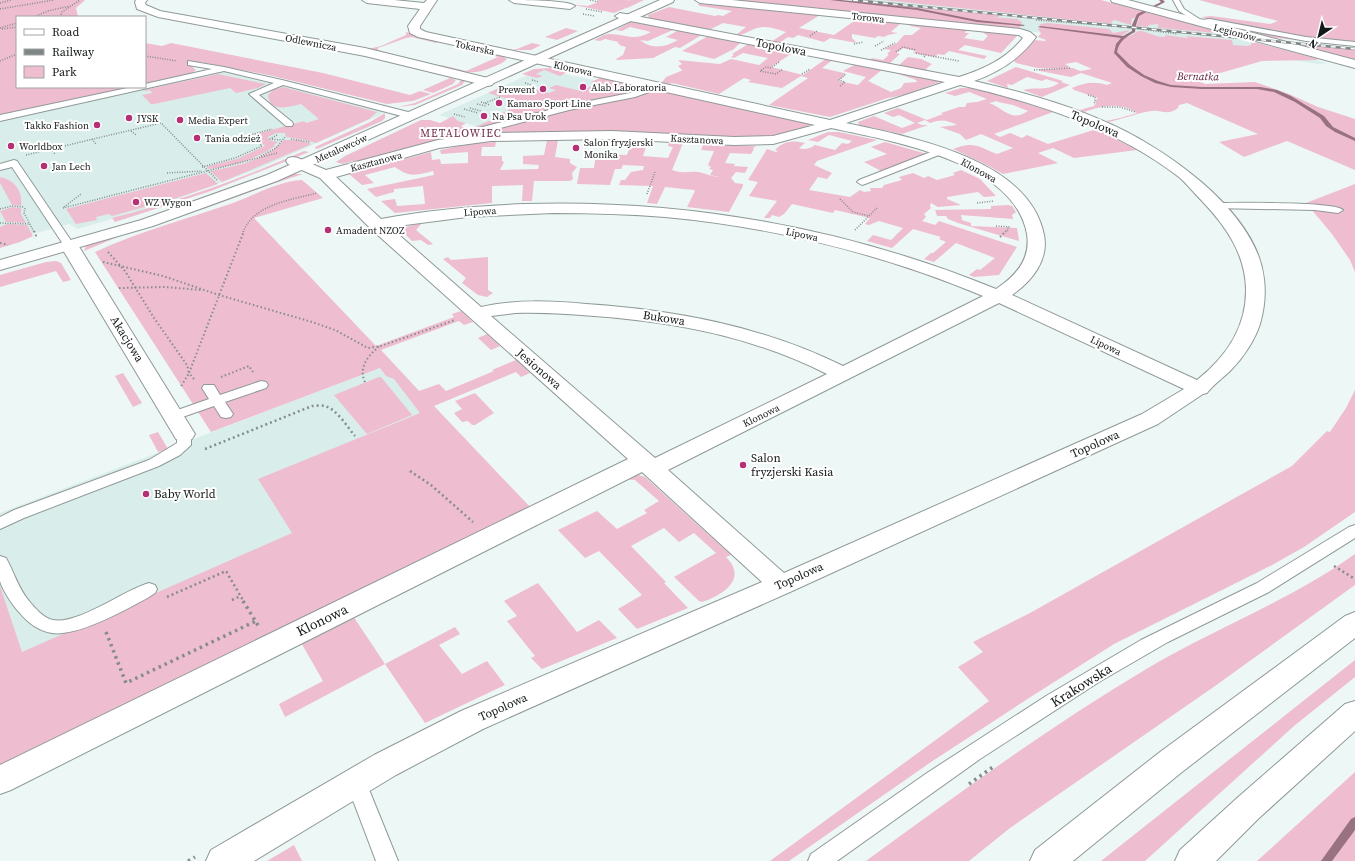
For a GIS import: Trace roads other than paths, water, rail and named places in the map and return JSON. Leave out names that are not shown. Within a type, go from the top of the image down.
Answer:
[{"type":"main road","name":"Odlewnicza","points":[[142,0],[140,2],[140,7],[158,14],[365,52],[483,81]]},
{"type":"main road","points":[[367,0],[430,3]]},
{"type":"main road","points":[[514,0],[570,6]]},
{"type":"main road","name":"Metalowców","points":[[0,265],[297,163],[532,59],[619,16],[657,0]]},
{"type":"main road","name":"Metalowców","points":[[619,16],[669,0]]},
{"type":"main road","name":"Torowa","points":[[700,0],[1020,32],[1028,35],[1030,38],[1028,40]]},
{"type":"main road","name":"Legionów","points":[[1116,0],[1355,64]]},
{"type":"main road","name":"Tokarska","points":[[430,3],[414,26],[414,31],[422,35],[532,59]]},
{"type":"main road","name":"Topolowa","points":[[222,861],[385,765],[472,720],[781,585],[1150,419],[1181,402],[1200,389],[1221,370],[1239,349],[1247,333],[1254,311],[1257,293],[1254,273],[1243,241],[1217,206],[1199,187],[1178,169],[1156,154],[1117,132],[1071,113],[1030,99],[804,43],[619,16]]},
{"type":"main road","name":"Kasztanowa","points":[[324,183],[409,151],[461,137],[576,135],[644,136],[754,141],[790,137],[962,82],[1000,66],[1028,40]]},
{"type":"main road","name":"Klonowa","points":[[0,780],[490,537],[843,374],[980,306],[998,296],[1018,280],[1030,266],[1036,250],[1036,234],[1030,215],[1016,196],[995,177],[972,164],[941,151],[898,139],[532,59]]},
{"type":"main road","name":"Jesionowa","points":[[297,163],[377,225],[781,585]]},
{"type":"main road","name":"Lipowa","points":[[377,225],[415,217],[525,208],[635,210],[695,215],[757,224],[872,251],[936,272],[998,296],[1200,389]]},
{"type":"main road","name":"Metalowców","points":[[0,256],[67,242]]},
{"type":"main road","name":"Akacjowa","points":[[67,242],[184,434]]},
{"type":"main road","name":"Bukowa","points":[[477,313],[506,308],[545,307],[618,311],[656,316],[717,328],[752,337],[813,359],[843,374]]},
{"type":"main road","points":[[1047,861],[1171,762],[1355,623]]},
{"type":"main road","points":[[1192,861],[1247,809],[1355,713]]},
{"type":"lane","points":[[1176,0],[1181,10],[1196,17],[1198,20],[1197,22],[1210,22],[1306,39],[1355,44]]},
{"type":"lane","points":[[191,63],[282,82],[408,114]]},
{"type":"lane","points":[[146,87],[224,69]]},
{"type":"lane","points":[[282,82],[253,94],[290,124]]},
{"type":"lane","points":[[461,137],[569,108],[632,95],[656,86]]},
{"type":"lane","points":[[0,118],[139,88]]},
{"type":"lane","points":[[461,137],[470,129],[464,124]]},
{"type":"lane","points":[[862,182],[941,151]]},
{"type":"lane","points":[[0,167],[14,163],[67,242]]},
{"type":"lane","points":[[1217,206],[1324,207],[1338,210]]},
{"type":"lane","points":[[174,416],[261,385]]},
{"type":"lane","points":[[203,386],[218,401],[226,414]]},
{"type":"lane","points":[[0,524],[18,514],[154,463],[175,452],[184,445],[184,434]]},
{"type":"lane","name":"Krakowska","points":[[819,861],[997,737],[1069,692],[1139,650],[1296,569],[1355,531]]},
{"type":"lane","points":[[0,562],[8,584],[16,598],[33,617],[48,625],[60,627],[73,625],[132,600],[155,594]]},
{"type":"lane","points":[[354,783],[363,798],[387,861]]},
{"type":"waterway","points":[[832,0],[917,9],[977,21],[1023,25]]},
{"type":"waterway","name":"Bernatka","points":[[1161,0],[1163,2],[1138,15],[1134,25],[1134,31],[1124,37],[1117,44],[1115,52],[1129,66],[1143,76],[1156,82],[1171,86],[1186,88],[1257,88],[1275,91],[1303,105],[1322,117],[1332,128],[1355,140]]},
{"type":"waterway","points":[[1040,27],[1123,37]]},
{"type":"waterway","points":[[1326,861],[1355,822]]},
{"type":"railway","points":[[853,0],[1355,49]]},
{"type":"place","name":"Alab Laboratoria","points":[[583,87]]},
{"type":"place","name":"Prewent","points":[[543,89]]},
{"type":"place","name":"Kamaro Sport Line","points":[[499,103]]},
{"type":"place","name":"Na Psa Urok","points":[[484,116]]},
{"type":"place","name":"JYSK","points":[[129,118]]},
{"type":"place","name":"Media Expert","points":[[180,120]]},
{"type":"place","name":"Takko Fashion","points":[[97,125]]},
{"type":"place","name":"Tania odzież","points":[[197,138]]},
{"type":"place","name":"Worldbox","points":[[11,146]]},
{"type":"place","name":"Salon fryzjerski Monika","points":[[576,148]]},
{"type":"place","name":"Jan Lech","points":[[44,166]]},
{"type":"place","name":"WZ Wygon","points":[[136,202]]},
{"type":"place","name":"Amadent NZOZ","points":[[328,230]]},
{"type":"place","name":"Salon fryzjerski Kasia","points":[[743,465]]},
{"type":"place","name":"Baby World","points":[[146,494]]},
{"type":"district","name":"METALOWIEC","points":[[461,133]]}]
